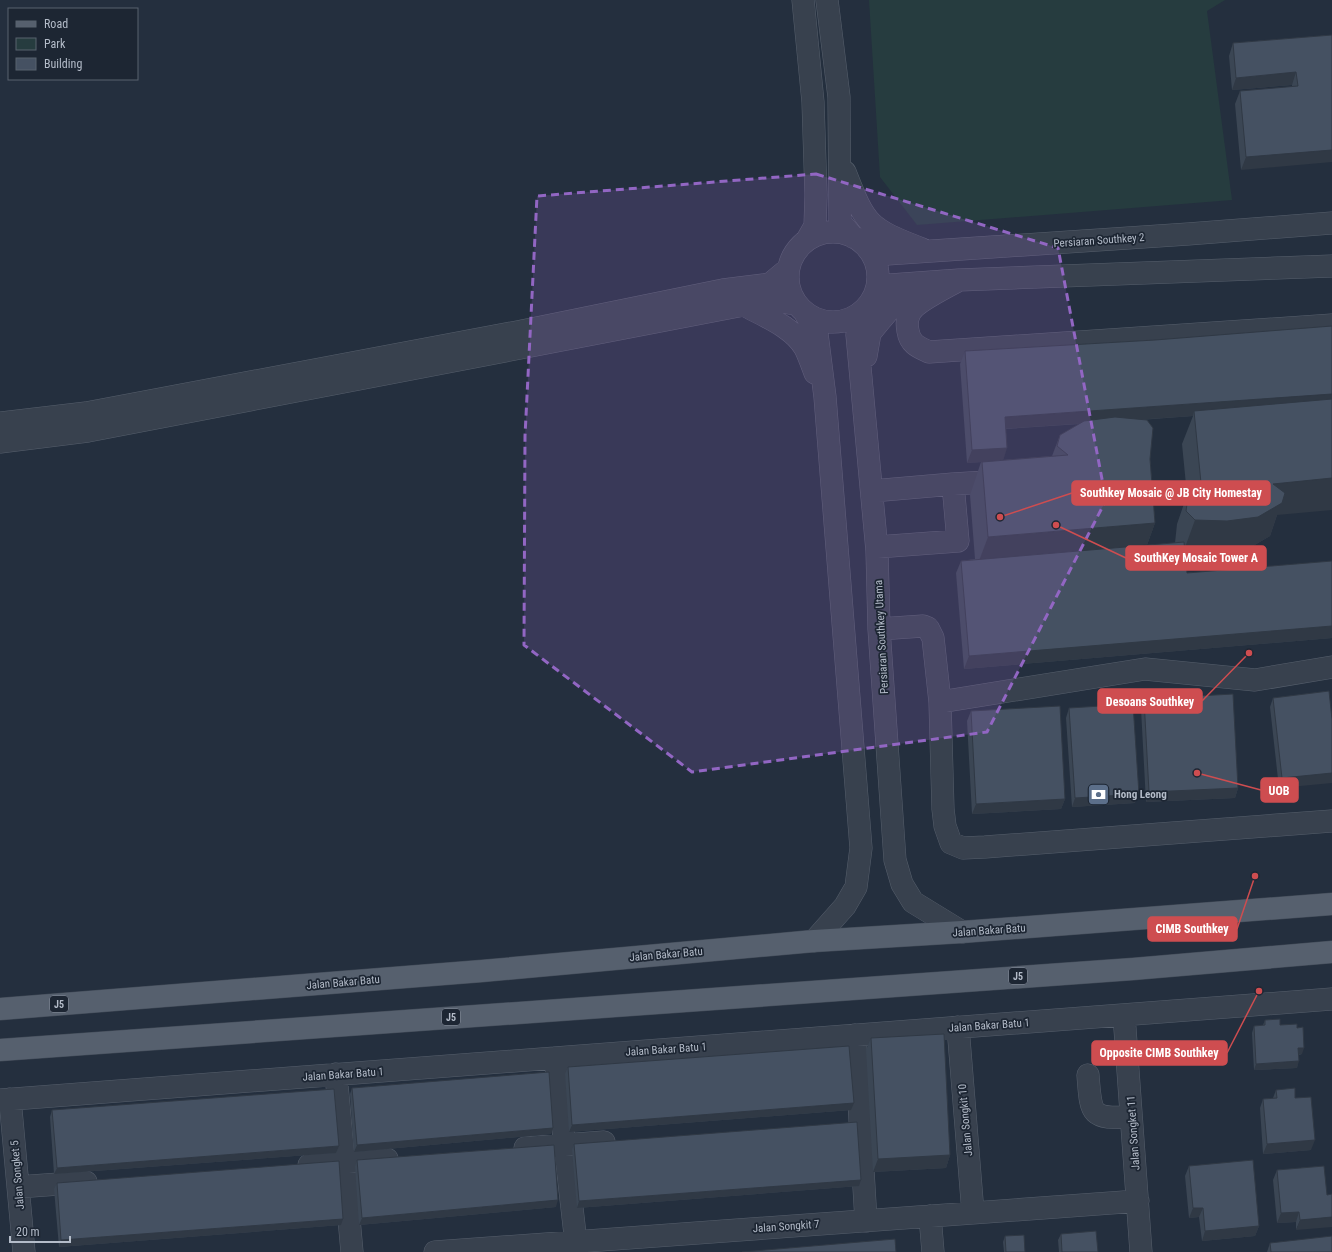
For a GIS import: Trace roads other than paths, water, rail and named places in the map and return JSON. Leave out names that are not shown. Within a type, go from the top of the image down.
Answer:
[{"type":"main road","name":"Jalan Bakar Batu","points":[[0,1009],[482,971],[814,940],[962,932],[1332,904]]},
{"type":"main road","name":"J5","points":[[0,1050],[1133,969],[1332,952]]},
{"type":"street","points":[[803,0],[813,102],[816,195],[815,226],[807,240],[798,248],[792,258],[788,269],[789,287],[817,334],[825,397],[861,848],[856,887],[845,906],[814,940]]},
{"type":"street","points":[[827,0],[839,97],[841,162],[840,222],[875,259],[878,274],[877,288],[866,307]]},
{"type":"street","points":[[841,162],[866,220],[880,232],[929,251]]},
{"type":"street","points":[[723,290],[771,265],[797,234],[816,195]]},
{"type":"street","name":"Persiaran Southkey 2","points":[[860,242],[887,254],[1180,235],[1332,223]]},
{"type":"street","points":[[807,240],[822,234],[838,232],[860,242]]},
{"type":"street","points":[[0,442],[96,429],[770,300],[801,308],[818,320],[833,322],[847,320],[866,307],[890,285],[959,280],[1332,266]]},
{"type":"street","points":[[0,423],[94,411],[518,332],[723,290],[770,284],[788,269]]},
{"type":"street","points":[[959,280],[917,305],[910,313],[907,326],[909,337],[917,347],[929,352],[1332,325]]},
{"type":"street","points":[[862,378],[870,333],[896,302],[926,283]]},
{"type":"street","points":[[744,305],[780,325],[796,336],[804,347],[825,397]]},
{"type":"street","name":"Persiaran Southkey Utama","points":[[866,307],[857,335],[877,547],[879,629],[897,866],[902,884],[913,902],[962,932]]},
{"type":"street","points":[[872,491],[986,482]]},
{"type":"street","points":[[953,484],[958,541]]},
{"type":"street","points":[[877,547],[981,539]]},
{"type":"street","points":[[879,629],[917,625],[923,626],[931,633],[940,702],[943,809],[945,826],[951,843],[963,848],[1332,821]]},
{"type":"street","points":[[940,702],[1146,669],[1255,680],[1332,667]]},
{"type":"street","name":"Jalan Bakar Batu 1","points":[[5,1099],[1332,999]]},
{"type":"street","name":"Jalan Songket 11","points":[[1124,1015],[1141,1252]]},
{"type":"street","name":"Jalan Songkit 10","points":[[958,1027],[972,1213]]},
{"type":"street","points":[[855,1035],[851,1123],[866,1221]]},
{"type":"street","points":[[555,1058],[576,1247]]},
{"type":"street","points":[[336,1074],[352,1252]]},
{"type":"street","points":[[1088,1075],[1090,1104],[1095,1112],[1105,1118],[1132,1117]]},
{"type":"street","name":"Jalan Songket 5","points":[[5,1099],[18,1188],[24,1252]]},
{"type":"street","points":[[502,1150],[620,1141]]},
{"type":"street","points":[[289,1167],[407,1157]]},
{"type":"street","points":[[18,1188],[106,1181]]},
{"type":"street","name":"Jalan Songkit 7","points":[[435,1252],[576,1247],[866,1221],[1138,1201]]},
{"type":"street","points":[[930,1216],[933,1252]]},
{"type":"place","name":"Southkey Mosaic @ JB City Homestay","points":[[1000,517]]},
{"type":"place","name":"SouthKey Mosaic Tower A","points":[[1056,525]]},
{"type":"place","name":"Desoans Southkey","points":[[1249,653]]},
{"type":"place","name":"UOB","points":[[1197,773]]},
{"type":"place","name":"Hong Leong","points":[[1098,794]]},
{"type":"place","name":"CIMB Southkey","points":[[1255,876]]},
{"type":"place","name":"Opposite CIMB Southkey","points":[[1259,991]]}]
